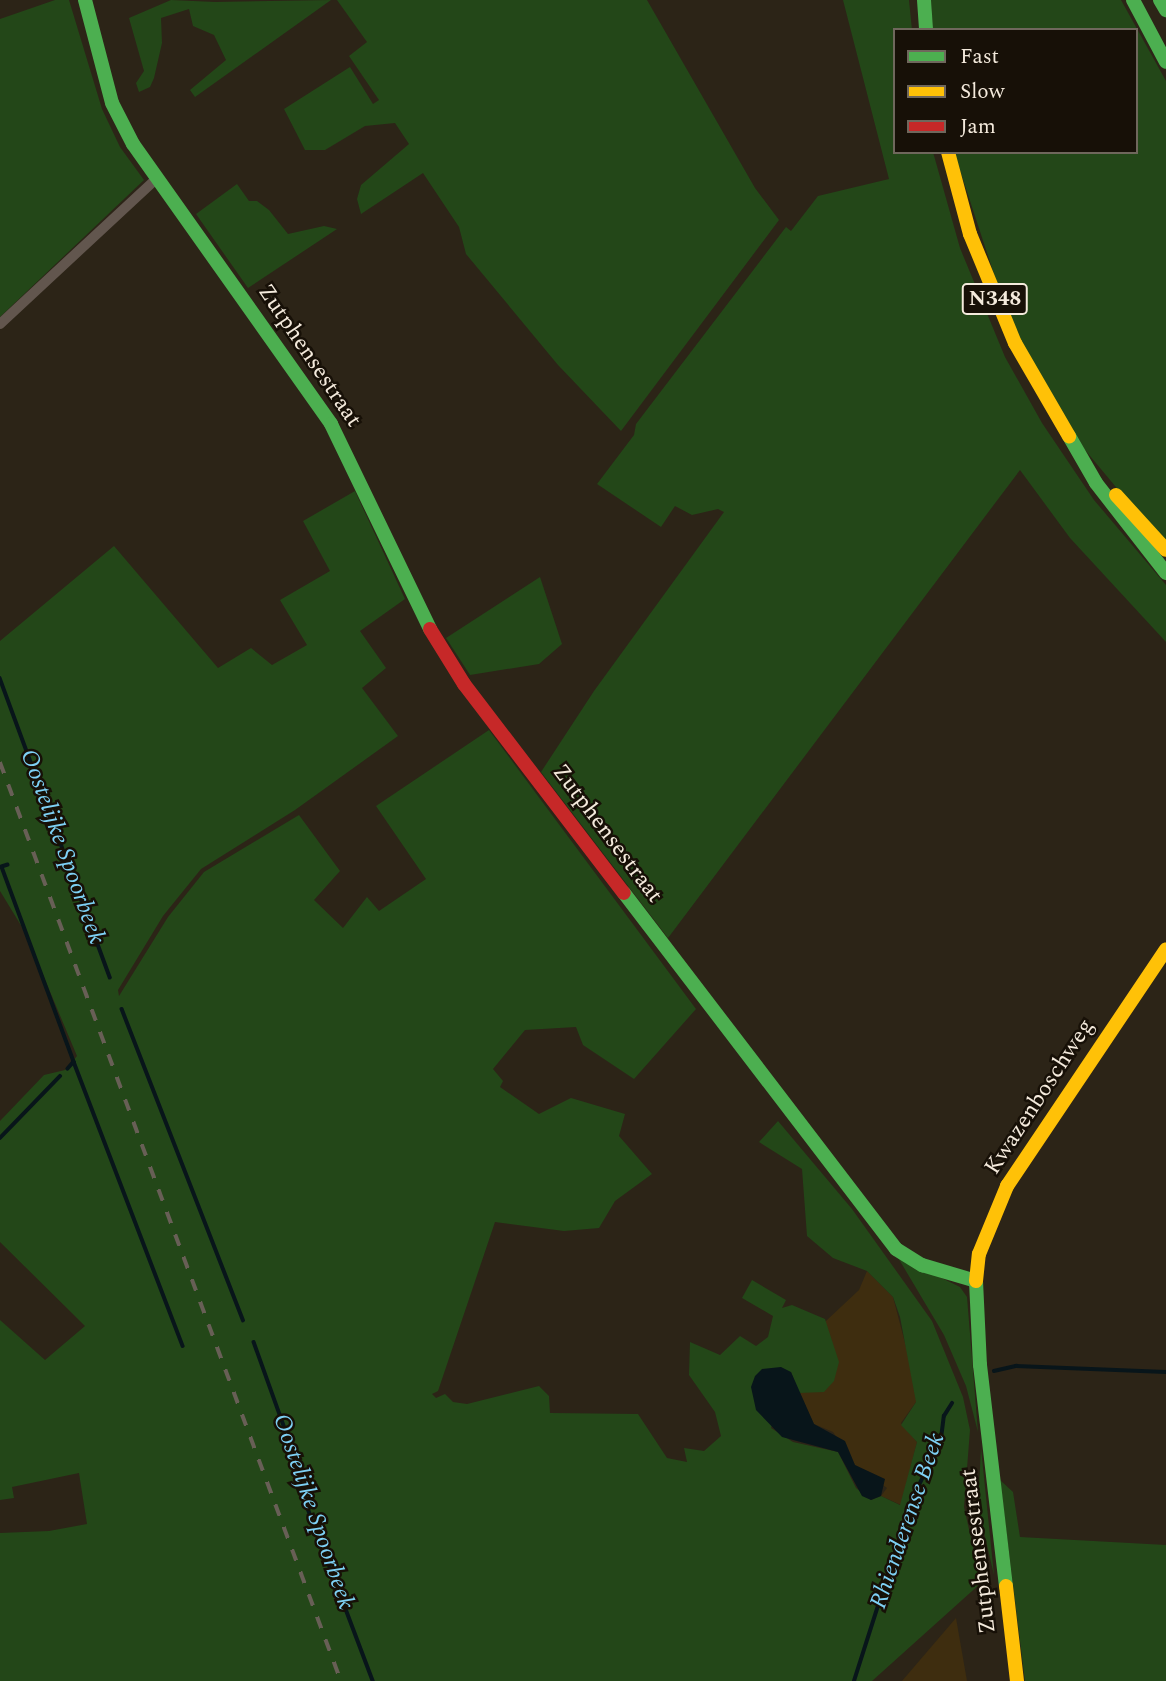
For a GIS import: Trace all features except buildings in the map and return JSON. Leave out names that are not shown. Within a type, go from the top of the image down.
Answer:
[{"type":"street","name":"Zutphensestraat","points":[[85,0],[112,103],[157,178],[331,424],[424,620],[464,684],[896,1249],[922,1265],[976,1281],[980,1365],[1017,1681]]},
{"type":"street","points":[[924,0],[926,28]]},
{"type":"street","points":[[1133,0],[1166,62]]},
{"type":"street","points":[[1160,0],[1166,10]]},
{"type":"street","name":"N348","points":[[949,154],[986,279],[1014,343],[1066,435],[1118,514],[1166,573]]},
{"type":"street","points":[[0,324],[157,178]]},
{"type":"street","name":"N348","points":[[1066,435],[1166,550]]},
{"type":"street","name":"Kwazenboschweg","points":[[976,1281],[979,1254],[1007,1186],[1166,949]]},
{"type":"shaded area","points":[[867,1271],[893,1297],[916,1385],[916,1402],[901,1423],[917,1442],[901,1505],[881,1496],[887,1488],[855,1465],[833,1432],[814,1424],[799,1393],[811,1335],[859,1290]]},
{"type":"shaded area","points":[[781,1367],[791,1372],[814,1424],[845,1441],[855,1465],[885,1479],[881,1496],[871,1500],[862,1496],[838,1452],[782,1437],[756,1410],[751,1387],[755,1376],[762,1369]]},
{"type":"shaded area","points":[[956,1618],[967,1681],[902,1681]]},
{"type":"green space","points":[[55,0],[69,0],[102,109],[120,147],[144,180],[0,317],[0,19]]},
{"type":"green space","points":[[171,0],[331,0],[195,97],[190,90],[226,60],[214,35],[193,26],[189,9],[161,18],[162,43],[154,78],[150,87],[139,92],[136,83],[144,71],[129,18]]},
{"type":"green space","points":[[337,0],[647,0],[755,188],[779,220],[621,431],[558,365],[466,254],[459,227],[423,173],[361,214],[357,199],[361,185],[409,144],[395,123],[365,126],[325,150],[305,150],[284,109],[350,67],[373,104],[379,100],[349,56],[367,42]]},
{"type":"green space","points":[[843,0],[909,0],[912,28],[893,28],[893,154],[934,154],[960,248],[1005,357],[1042,423],[1094,500],[1166,585],[1166,642],[1070,538],[1020,470],[668,938],[541,772],[594,691],[724,512],[718,509],[692,515],[675,506],[661,527],[597,484],[634,435],[636,424],[786,227],[791,231],[818,196],[889,179]]},
{"type":"green space","points":[[931,0],[1121,0],[1137,28],[933,28]]},
{"type":"green space","points":[[1138,31],[1166,81],[1166,547],[1070,432],[1011,326],[955,154],[1138,154]]},
{"type":"green space","points":[[237,184],[249,201],[257,201],[269,210],[288,234],[324,226],[337,229],[248,288],[196,214]]},
{"type":"green space","points":[[355,491],[405,599],[360,631],[386,668],[362,688],[398,736],[295,810],[201,869],[163,916],[118,990],[119,996],[168,917],[204,872],[299,815],[340,871],[314,900],[343,928],[367,897],[379,911],[426,879],[376,806],[489,730],[696,1009],[634,1079],[583,1045],[576,1027],[525,1030],[493,1069],[503,1081],[500,1087],[539,1114],[571,1098],[625,1114],[619,1136],[652,1174],[615,1201],[599,1228],[564,1231],[495,1222],[438,1391],[432,1394],[436,1398],[445,1394],[453,1402],[467,1404],[539,1386],[549,1396],[550,1413],[638,1414],[667,1458],[687,1462],[684,1448],[704,1451],[721,1436],[715,1412],[689,1375],[690,1342],[720,1355],[740,1336],[756,1346],[768,1337],[773,1316],[742,1298],[752,1280],[786,1300],[782,1308],[792,1305],[825,1319],[839,1362],[834,1381],[824,1392],[799,1393],[791,1372],[771,1428],[793,1442],[838,1452],[856,1488],[871,1500],[881,1496],[900,1505],[917,1442],[901,1425],[916,1402],[900,1317],[893,1297],[867,1271],[833,1258],[807,1236],[802,1169],[759,1142],[778,1121],[852,1209],[932,1321],[963,1397],[970,1430],[964,1507],[981,1583],[872,1681],[0,1681],[0,1533],[49,1531],[87,1524],[79,1473],[12,1487],[14,1498],[0,1500],[0,1320],[45,1360],[85,1326],[0,1242],[0,1121],[44,1075],[65,1070],[77,1056],[25,932],[0,891],[0,641],[114,546],[218,668],[251,648],[272,665],[307,645],[280,600],[330,571],[303,521]]},
{"type":"green space","points":[[540,577],[562,644],[539,664],[470,675],[446,638]]},
{"type":"green space","points":[[897,1256],[960,1287],[967,1297],[978,1432],[966,1386],[944,1335]]},
{"type":"green space","points":[[981,1448],[994,1575],[978,1507]]},
{"type":"green space","points":[[1000,1480],[1013,1492],[1020,1537],[1166,1545],[1166,1681],[1025,1681]]},
{"type":"waterway","name":"Oostelijke Spoorbeek","points":[[0,678],[110,977]]},
{"type":"waterway","points":[[8,865],[2,867],[74,1062],[68,1069]]},
{"type":"waterway","name":"Oostelijke Spoorbeek","points":[[122,1009],[243,1320]]},
{"type":"waterway","points":[[74,1062],[183,1346]]},
{"type":"waterway","points":[[0,1138],[60,1076]]},
{"type":"waterway","name":"Oostelijke Spoorbeek","points":[[254,1342],[292,1448],[307,1506],[373,1681]]},
{"type":"waterway","name":"Rhienderense Beek","points":[[994,1371],[1016,1366],[1166,1372]]},
{"type":"waterway","name":"Rhienderense Beek","points":[[854,1681],[911,1502],[941,1439],[944,1416],[952,1403]]},
{"type":"railway","points":[[0,762],[341,1681]]},
{"type":"traffic: fast","points":[[85,0],[112,103],[133,144],[331,424],[430,629]]},
{"type":"traffic: fast","points":[[924,0],[926,28]]},
{"type":"traffic: fast","points":[[1133,0],[1166,62]]},
{"type":"traffic: fast","points":[[1160,0],[1166,10]]},
{"type":"traffic: fast","points":[[1069,436],[1096,483],[1166,573]]},
{"type":"traffic: fast","points":[[624,893],[896,1249],[922,1265],[976,1281],[980,1365],[1006,1586]]},
{"type":"traffic: slow","points":[[949,154],[970,234],[1015,343],[1069,436]]},
{"type":"traffic: slow","points":[[1116,495],[1166,550]]},
{"type":"traffic: slow","points":[[976,1281],[979,1254],[1007,1186],[1166,949]]},
{"type":"traffic: slow","points":[[1006,1586],[1017,1681]]},
{"type":"traffic: jam","points":[[430,629],[464,684],[624,893]]}]
